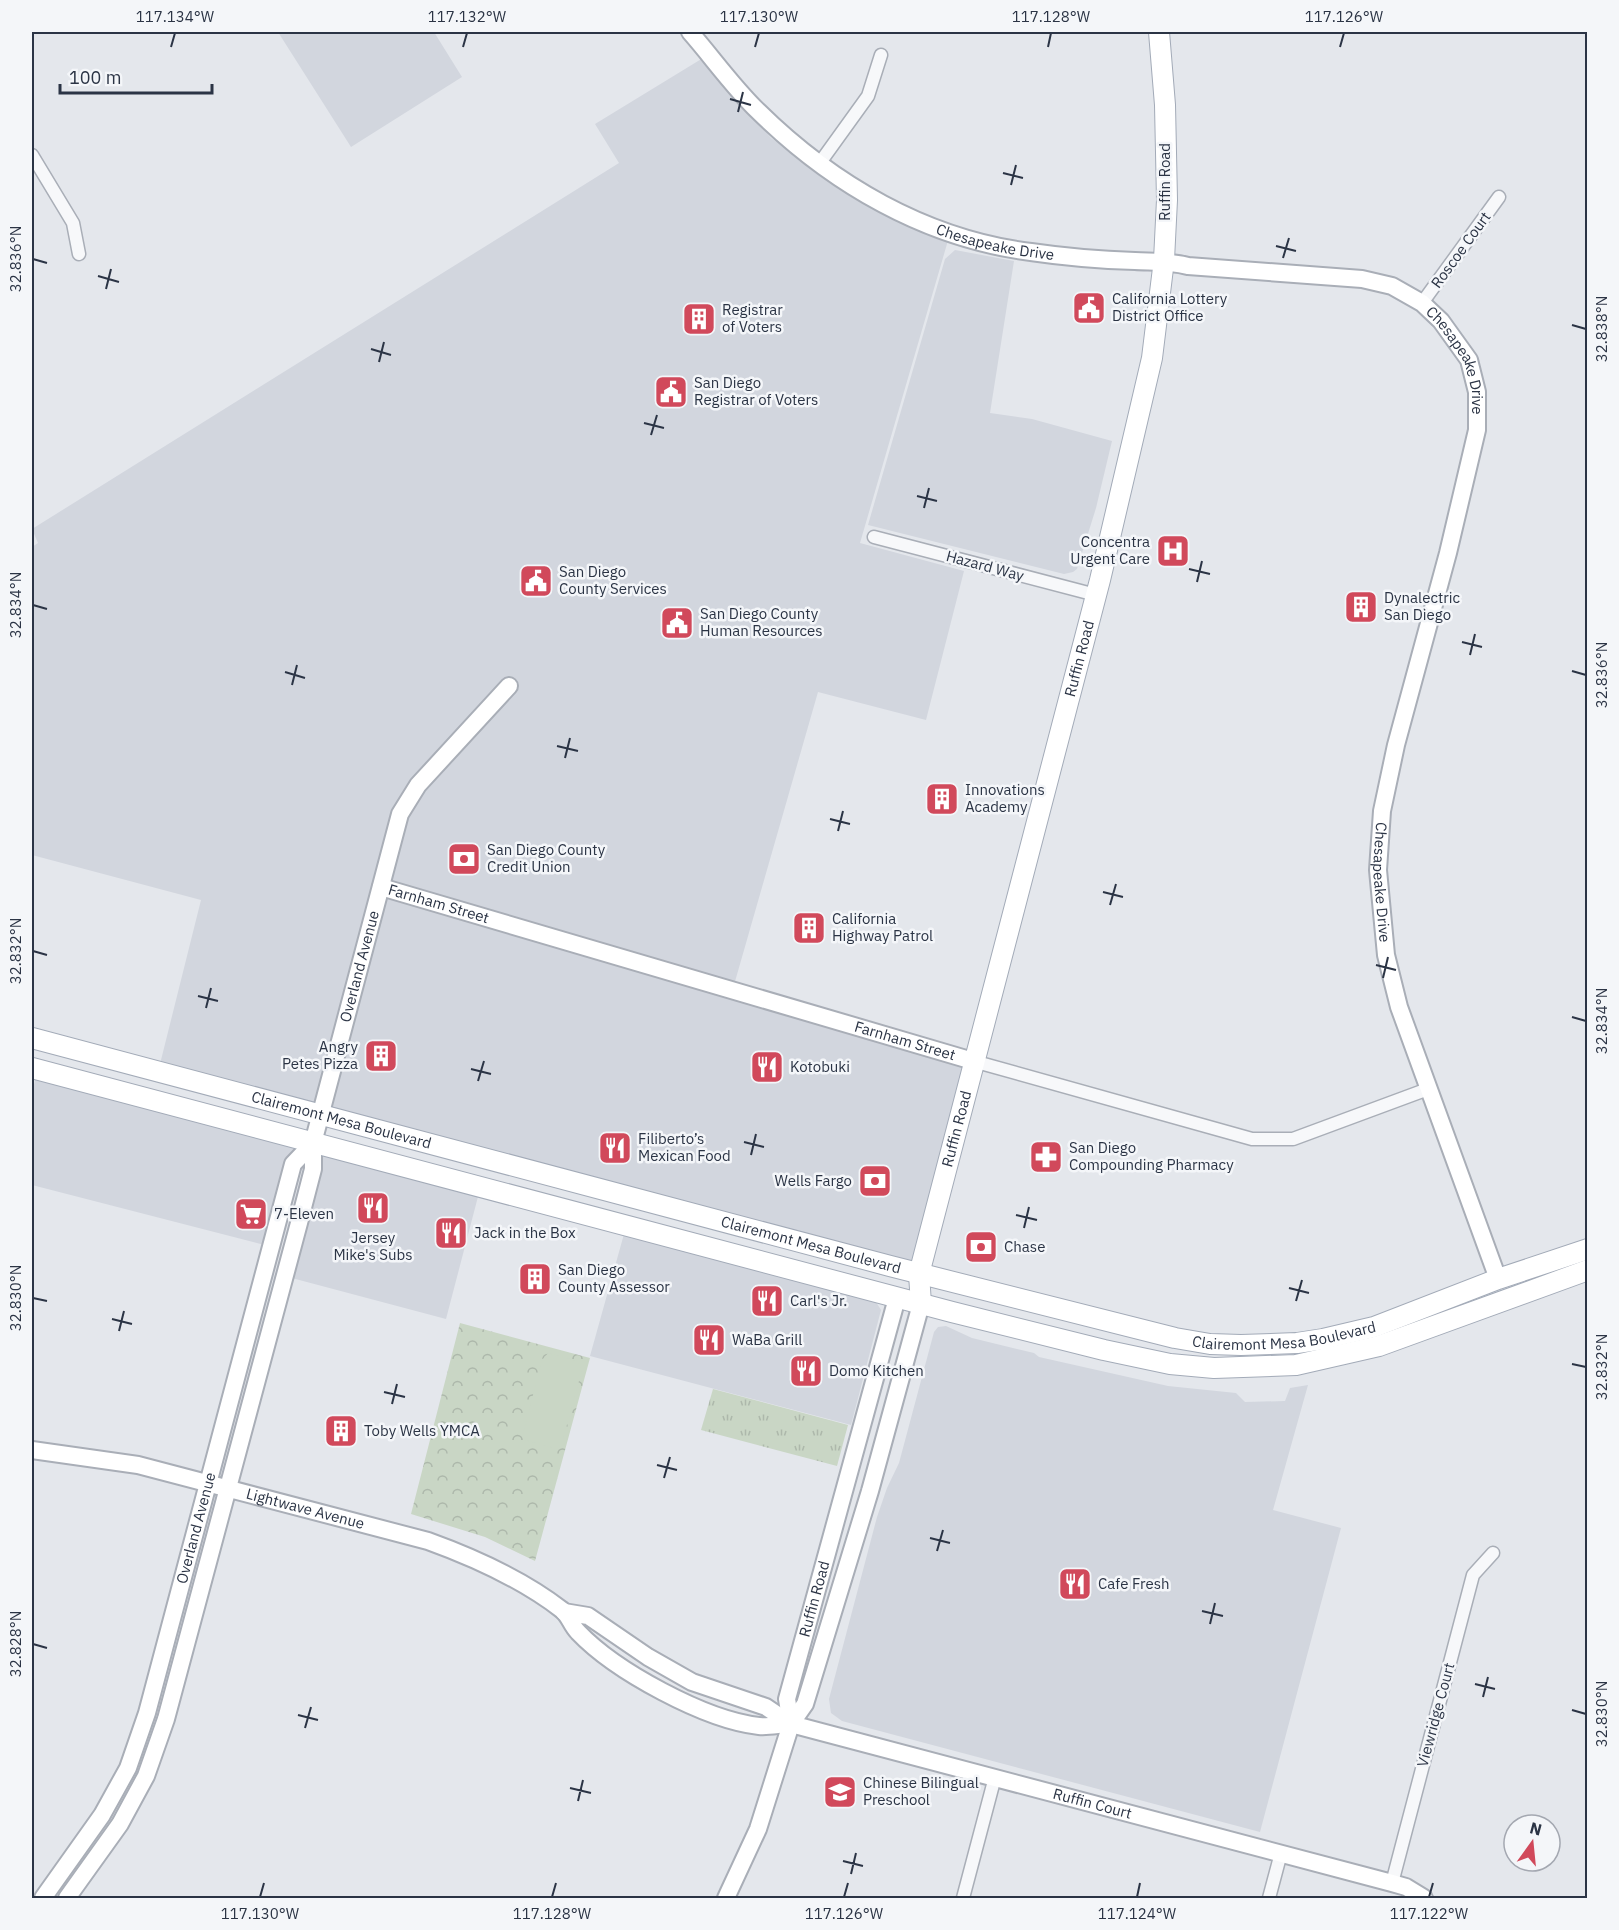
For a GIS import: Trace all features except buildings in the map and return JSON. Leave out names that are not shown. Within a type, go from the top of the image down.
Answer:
[{"type":"main road","name":"Ruffin Road","points":[[921,1304],[919,1274],[1096,596],[1152,358],[1164,260],[1167,200],[1165,105],[1159,32]]},
{"type":"main road","name":"Clairemont Mesa Boulevard","points":[[32,1038],[919,1274],[1175,1338],[1210,1344],[1297,1343],[1374,1327],[1498,1279],[1587,1250]]},
{"type":"main road","name":"Clairemont Mesa Boulevard","points":[[32,1068],[897,1298],[1104,1350],[1170,1364],[1214,1368],[1296,1365],[1380,1346],[1587,1270]]},
{"type":"main road","name":"Ruffin Road","points":[[897,1298],[919,1274]]},
{"type":"street","name":"Chesapeake Drive","points":[[690,32],[756,109],[819,164],[889,208],[929,226],[997,246],[1031,252],[1136,261],[1164,260],[1188,266],[1362,279],[1392,286],[1422,303],[1441,321],[1469,360],[1477,392],[1477,430],[1454,530],[1396,745],[1378,841],[1386,955],[1399,1007],[1498,1279]]},
{"type":"street","points":[[819,164],[868,96],[881,55]]},
{"type":"street","points":[[32,155],[73,223],[79,254]]},
{"type":"street","name":"Roscoe Court","points":[[1422,303],[1499,197]]},
{"type":"street","name":"Hazard Way","points":[[874,537],[1096,596]]},
{"type":"street","name":"Overland Avenue","points":[[67,1899],[120,1824],[147,1774],[166,1719],[313,1169],[313,1143],[400,814],[418,785],[509,686]]},
{"type":"street","name":"Farnham Street","points":[[381,887],[973,1061],[1252,1139],[1293,1139],[1428,1089]]},
{"type":"street","name":"Overland Avenue","points":[[43,1899],[102,1815],[128,1768],[151,1701],[293,1164],[313,1143]]},
{"type":"street","name":"Ruffin Road","points":[[791,1724],[787,1699],[897,1298]]},
{"type":"street","name":"Ruffin Road","points":[[726,1899],[758,1830],[791,1724],[806,1704],[870,1491],[921,1304]]},
{"type":"street","name":"Lightwave Avenue","points":[[32,1450],[138,1465],[428,1541],[470,1556],[525,1585],[564,1612],[577,1631],[638,1678],[681,1700],[720,1716],[759,1726],[791,1724]]},
{"type":"street","name":"Viewridge Court","points":[[1392,1883],[1473,1575],[1493,1553]]},
{"type":"street","name":"Lightwave Avenue","points":[[564,1612],[588,1616],[648,1657],[692,1682],[766,1707],[791,1724]]},
{"type":"street","name":"Ruffin Court","points":[[791,1724],[1392,1883],[1406,1887],[1424,1899]]},
{"type":"street","points":[[963,1899],[994,1778]]},
{"type":"street","points":[[1269,1899],[1281,1853]]},
{"type":"shaded area","points":[[278,32],[434,32],[462,77],[351,147]]},
{"type":"shaded area","points":[[703,58],[771,138],[859,200],[949,237],[860,543],[964,571],[926,720],[818,692],[734,985],[967,1061],[911,1267],[159,1068],[201,900],[32,855],[32,547],[38,543],[32,529],[619,163],[595,124]]},
{"type":"shaded area","points":[[955,250],[1014,261],[990,413],[1032,419],[1112,441],[1096,508],[1077,569],[1073,572],[1064,574],[868,525],[945,259]]},
{"type":"shaded area","points":[[37,1072],[306,1144],[276,1248],[32,1185],[32,1093]]},
{"type":"shaded area","points":[[319,1148],[480,1189],[446,1319],[288,1277]]},
{"type":"shaded area","points":[[624,1234],[876,1302],[881,1310],[851,1425],[590,1356]]},
{"type":"shaded area","points":[[946,1326],[972,1338],[1034,1353],[1039,1357],[1168,1386],[1236,1393],[1245,1402],[1285,1401],[1290,1388],[1308,1385],[1273,1510],[1341,1528],[1260,1832],[842,1721],[831,1713],[829,1699],[877,1517],[899,1463],[934,1332],[938,1327]]},
{"type":"green space","points":[[460,1323],[590,1358],[535,1561],[485,1537],[411,1514]]},
{"type":"green space","points":[[548,1353],[577,1361],[582,1370],[563,1439],[560,1445],[554,1448],[525,1440],[523,1434],[542,1360]]},
{"type":"green space","points":[[713,1389],[848,1425],[837,1466],[701,1430]]},
{"type":"place","name":"California Lottery District Office","points":[[1089,308]]},
{"type":"place","name":"Registrar of Voters","points":[[699,319]]},
{"type":"place","name":"San Diego Registrar of Voters","points":[[671,392]]},
{"type":"place","name":"Concentra Urgent Care","points":[[1173,551]]},
{"type":"place","name":"San Diego County Services","points":[[536,581]]},
{"type":"place","name":"Dynalectric San Diego","points":[[1361,607]]},
{"type":"place","name":"San Diego County Human Resources","points":[[677,623]]},
{"type":"place","name":"Innovations Academy","points":[[942,799]]},
{"type":"place","name":"San Diego County Credit Union","points":[[464,859]]},
{"type":"place","name":"California Highway Patrol","points":[[809,928]]},
{"type":"place","name":"Angry Petes Pizza","points":[[381,1056]]},
{"type":"place","name":"Kotobuki","points":[[767,1067]]},
{"type":"place","name":"Filiberto’s Mexican Food","points":[[615,1148]]},
{"type":"place","name":"San Diego Compounding Pharmacy","points":[[1046,1157]]},
{"type":"place","name":"Wells Fargo","points":[[875,1181]]},
{"type":"place","name":"Jersey Mike's Subs","points":[[373,1208]]},
{"type":"place","name":"7-Eleven","points":[[251,1214]]},
{"type":"place","name":"Jack in the Box","points":[[451,1233]]},
{"type":"place","name":"Chase","points":[[981,1247]]},
{"type":"place","name":"San Diego County Assessor","points":[[535,1279]]},
{"type":"place","name":"Carl's Jr.","points":[[767,1301]]},
{"type":"place","name":"WaBa Grill","points":[[709,1340]]},
{"type":"place","name":"Domo Kitchen","points":[[806,1371]]},
{"type":"place","name":"Toby Wells YMCA","points":[[341,1431]]},
{"type":"place","name":"Cafe Fresh","points":[[1075,1584]]},
{"type":"place","name":"Chinese Bilingual Preschool","points":[[840,1792]]}]
